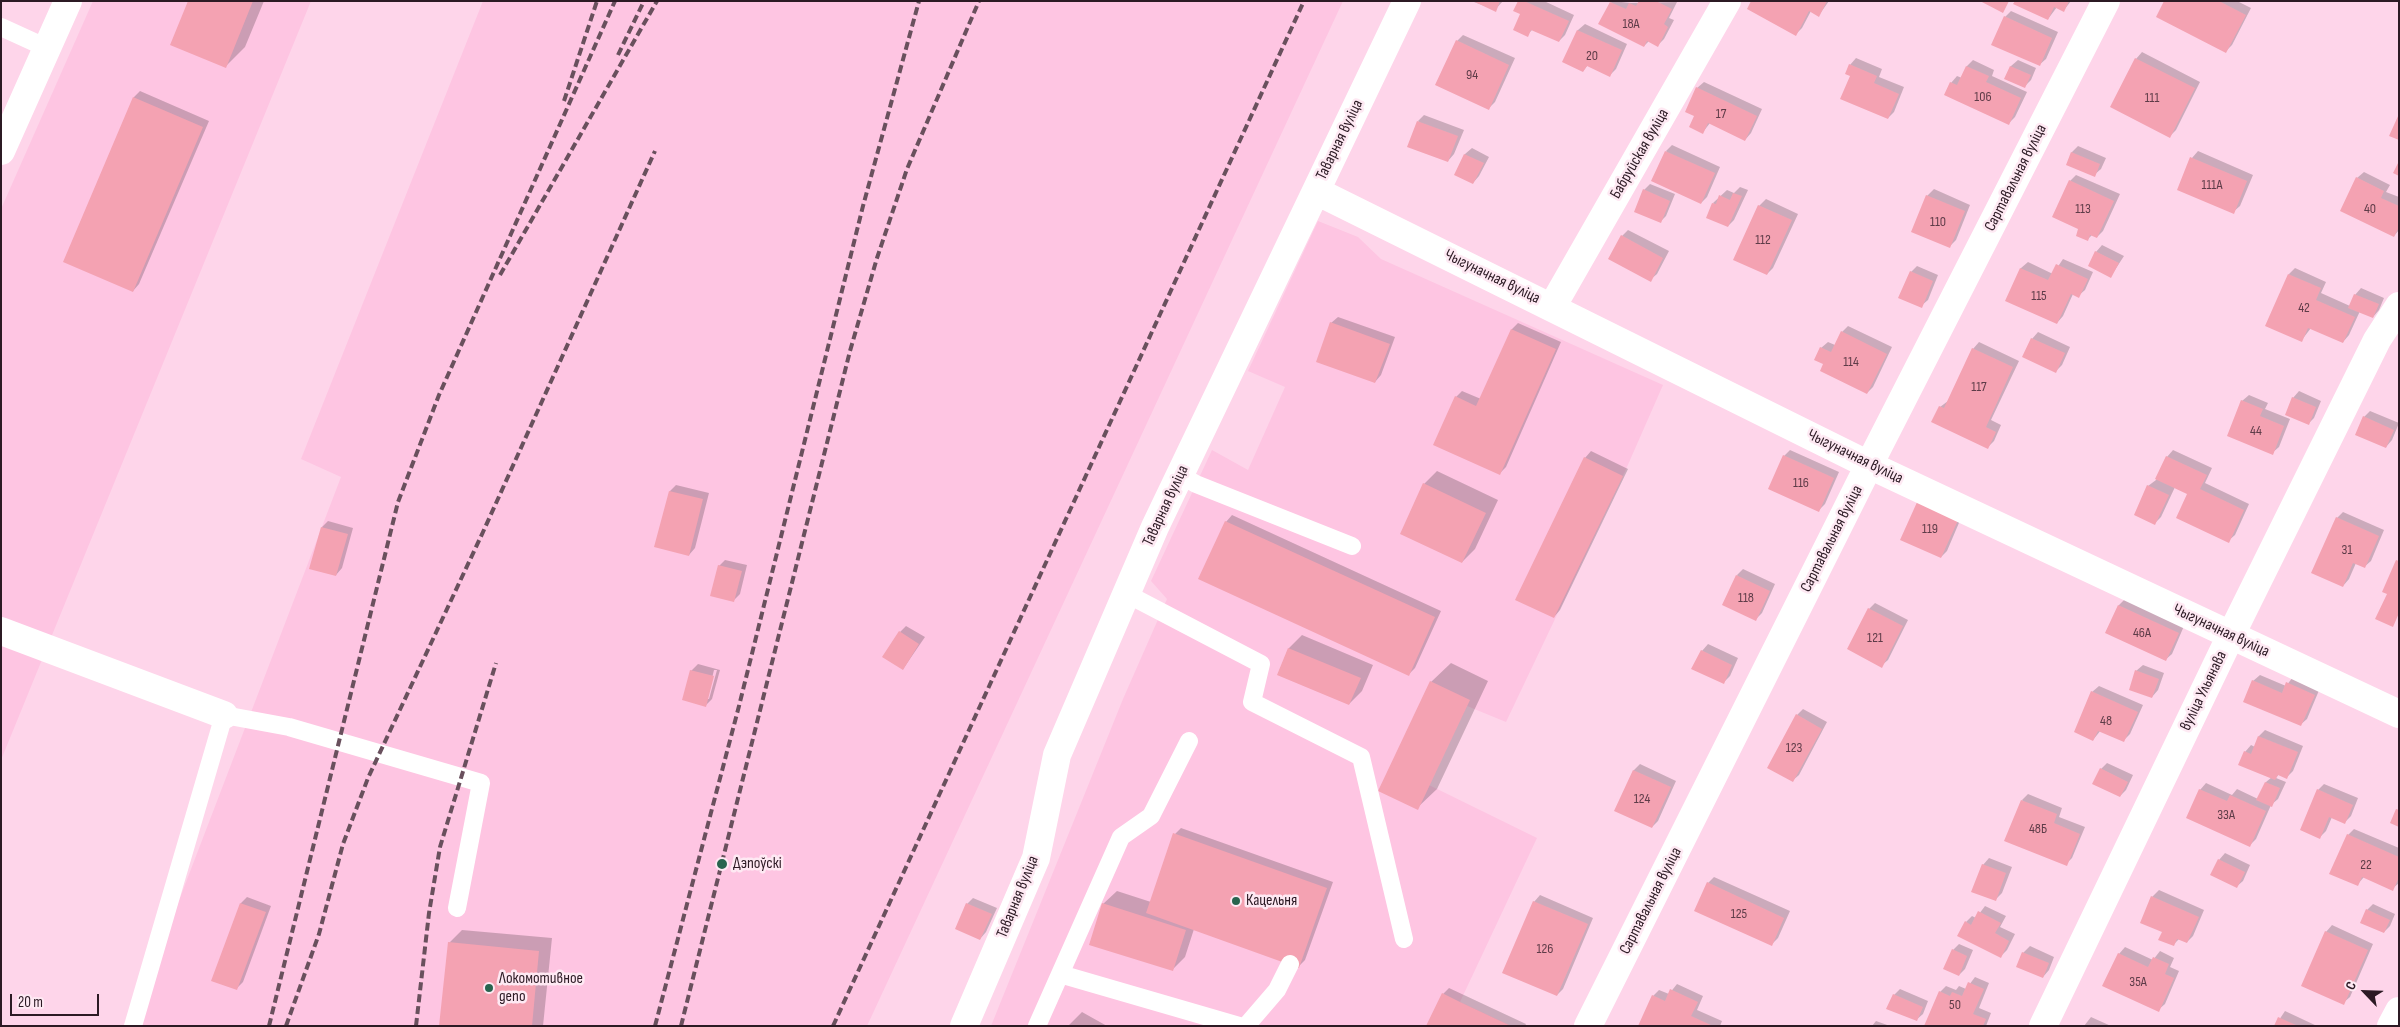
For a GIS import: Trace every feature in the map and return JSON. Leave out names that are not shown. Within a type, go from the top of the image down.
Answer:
[{"type":"street","points":[[1,151],[68,1]]},
{"type":"street","name":"Таварная вуліца","points":[[964,1026],[1036,858],[1057,754],[1180,475],[1407,1]]},
{"type":"street","name":"Бабруйская вуліца","points":[[1552,307],[1727,1]]},
{"type":"street","name":"Сартавальная вуліца","points":[[1588,1026],[1869,465],[2106,1]]},
{"type":"street","name":"Чыгуначная вуліца","points":[[1316,190],[1869,465],[2399,714]]},
{"type":"street","name":"вуліца Ульянава","points":[[2043,1026],[2231,635],[2377,340],[2399,306]]},
{"type":"street","points":[[1,631],[224,715]]},
{"type":"street","points":[[2391,1026],[2399,1011]]},
{"type":"lane","points":[[1,27],[47,48]]},
{"type":"lane","points":[[1180,475],[1196,484],[1352,546]]},
{"type":"lane","points":[[1127,594],[1261,664],[1252,702],[1361,757],[1404,939]]},
{"type":"lane","points":[[134,1026],[224,715],[288,727],[481,784],[457,908]]},
{"type":"lane","points":[[1037,1026],[1121,837],[1152,816],[1189,741]]},
{"type":"lane","points":[[1246,1026],[1277,990],[1290,964]]},
{"type":"lane","points":[[1060,974],[1239,1026]]},
{"type":"shaded area","points":[[93,1],[311,1],[1,760],[1,209]]},
{"type":"shaded area","points":[[483,1],[1343,1],[867,1026],[131,1026],[341,477],[301,459]]},
{"type":"shaded area","points":[[1318,221],[1358,237],[1381,259],[1663,385],[1623,476],[1506,722],[1467,706],[1429,785],[1537,838],[1460,1002],[1511,1026],[991,1026],[1123,699],[1167,599],[1151,581],[1212,450],[1248,470],[1285,387],[1248,371]]},
{"type":"building","points":[[188,1],[253,1],[226,68],[170,45]]},
{"type":"building","points":[[1473,1],[1500,1],[1496,12]]},
{"type":"building","points":[[1518,1],[1524,1],[1569,21],[1559,42],[1531,30],[1528,37],[1513,30],[1520,14],[1513,11]]},
{"type":"building","points":[[1639,1],[1656,1],[1672,9],[1664,24],[1668,27],[1658,47],[1647,41],[1644,47],[1598,24],[1610,2],[1626,9],[1629,3],[1636,6]]},
{"type":"building","points":[[1751,1],[1827,1],[1819,17],[1809,11],[1796,36],[1747,9]]},
{"type":"building","points":[[1980,1],[2009,1],[2003,13]]},
{"type":"building","points":[[2015,1],[2069,1],[2064,12],[2054,7],[2048,20],[2013,4]]},
{"type":"building","points":[[2164,1],[2219,1],[2246,15],[2226,53],[2156,17]]},
{"type":"building","points":[[2004,16],[2052,38],[2040,66],[1991,45]]},
{"type":"building","points":[[1577,30],[1622,50],[1610,77],[1587,66],[1583,72],[1562,62]]},
{"type":"building","points":[[1456,40],[1509,65],[1489,110],[1435,85]]},
{"type":"building","points":[[2135,58],[2195,88],[2170,138],[2110,107]]},
{"type":"building","points":[[1849,64],[1877,76],[1874,83],[1899,94],[1888,119],[1840,99],[1850,76],[1845,74]]},
{"type":"building","points":[[1966,66],[1989,76],[1986,82],[2021,98],[2009,125],[1944,95],[1950,82],[1957,85]]},
{"type":"building","points":[[2010,66],[2031,75],[2025,88],[2004,79]]},
{"type":"building","points":[[1696,87],[1757,116],[1745,141],[1708,123],[1703,134],[1689,127],[1694,116],[1685,112]]},
{"type":"building","points":[[133,97],[203,127],[133,292],[63,262]]},
{"type":"building","points":[[2399,114],[2399,140],[2389,136]]},
{"type":"building","points":[[1417,121],[1458,136],[1448,162],[1407,147]]},
{"type":"building","points":[[1665,151],[1715,173],[1701,204],[1651,181]]},
{"type":"building","points":[[2071,152],[2100,164],[2095,177],[2066,165]]},
{"type":"building","points":[[1464,154],[1484,163],[1473,184],[1454,175]]},
{"type":"building","points":[[2190,157],[2247,181],[2234,214],[2177,190]]},
{"type":"building","points":[[2399,161],[2399,176],[2393,173]]},
{"type":"building","points":[[2356,177],[2384,191],[2381,198],[2399,206],[2399,227],[2394,237],[2340,211]]},
{"type":"building","points":[[2069,180],[2114,201],[2097,238],[2090,235],[2088,241],[2076,236],[2078,229],[2052,217]]},
{"type":"building","points":[[1643,189],[1670,201],[1661,223],[1634,212]]},
{"type":"building","points":[[1733,193],[1742,196],[1728,227],[1706,218],[1712,203],[1716,204],[1719,195],[1730,200]]},
{"type":"building","points":[[1926,195],[1965,211],[1950,248],[1911,232]]},
{"type":"building","points":[[1758,205],[1792,220],[1767,275],[1733,260]]},
{"type":"building","points":[[1621,235],[1663,258],[1651,282],[1608,259]]},
{"type":"building","points":[[2095,251],[2119,263],[2111,278],[2088,266]]},
{"type":"building","points":[[2056,264],[2088,279],[2079,298],[2071,294],[2057,324],[2005,301],[2020,268],[2048,280]]},
{"type":"building","points":[[1910,271],[1933,281],[1922,308],[1898,298]]},
{"type":"building","points":[[2288,274],[2321,288],[2316,300],[2355,317],[2343,343],[2308,328],[2302,342],[2265,326]]},
{"type":"building","points":[[2354,294],[2379,304],[2373,318],[2348,308]]},
{"type":"building","points":[[1330,322],[1390,344],[1375,383],[1316,362]]},
{"type":"building","points":[[1511,329],[1556,349],[1500,475],[1433,445],[1455,396],[1476,406]]},
{"type":"building","points":[[1841,331],[1887,354],[1867,394],[1820,371],[1823,364],[1814,360],[1820,347],[1831,352]]},
{"type":"building","points":[[2031,338],[2065,353],[2056,373],[2022,357]]},
{"type":"building","points":[[1972,348],[2013,367],[1986,427],[1996,432],[1988,449],[1931,422],[1939,406],[1944,408]]},
{"type":"building","points":[[2292,397],[2316,407],[2309,425],[2285,415]]},
{"type":"building","points":[[2241,400],[2263,409],[2260,416],[2284,426],[2273,455],[2227,436]]},
{"type":"building","points":[[2363,416],[2394,430],[2386,448],[2355,435]]},
{"type":"building","points":[[1783,455],[1834,478],[1819,512],[1768,489]]},
{"type":"building","points":[[2166,456],[2207,475],[2200,489],[2244,510],[2229,543],[2176,518],[2187,494],[2155,479]]},
{"type":"building","points":[[1584,457],[1623,476],[1554,618],[1515,600]]},
{"type":"building","points":[[1423,483],[1486,513],[1462,563],[1400,534]]},
{"type":"building","points":[[2147,485],[2169,495],[2155,525],[2134,515]]},
{"type":"building","points":[[669,491],[703,499],[689,556],[654,547]]},
{"type":"building","points":[[1918,500],[1959,518],[1941,558],[1900,540]]},
{"type":"building","points":[[2336,517],[2379,536],[2365,568],[2353,563],[2343,587],[2311,573]]},
{"type":"building","points":[[1225,521],[1435,617],[1409,676],[1198,579]]},
{"type":"building","points":[[321,527],[348,534],[336,576],[309,569]]},
{"type":"building","points":[[2396,560],[2399,561],[2399,613],[2393,627],[2375,619],[2387,594],[2382,592]]},
{"type":"building","points":[[718,565],[742,571],[734,602],[710,596]]},
{"type":"building","points":[[1736,575],[1770,591],[1756,621],[1722,605]]},
{"type":"building","points":[[2118,605],[2179,633],[2166,661],[2105,633]]},
{"type":"building","points":[[1868,608],[1903,626],[1882,668],[1847,649]]},
{"type":"building","points":[[899,631],[919,644],[903,670],[882,657]]},
{"type":"building","points":[[1288,648],[1361,678],[1349,705],[1277,675]]},
{"type":"building","points":[[1701,650],[1732,665],[1724,684],[1691,669]]},
{"type":"building","points":[[690,670],[714,676],[706,707],[682,700]]},
{"type":"building","points":[[2135,670],[2159,679],[2152,698],[2129,690]]},
{"type":"building","points":[[2252,680],[2282,693],[2286,682],[2315,695],[2301,726],[2243,702]]},
{"type":"building","points":[[1430,681],[1470,700],[1418,810],[1378,791]]},
{"type":"building","points":[[2091,691],[2138,712],[2124,742],[2098,731],[2093,741],[2074,732]]},
{"type":"building","points":[[1796,714],[1822,729],[1793,782],[1767,768]]},
{"type":"building","points":[[2258,736],[2298,752],[2287,779],[2278,775],[2275,780],[2238,765],[2244,751],[2251,754]]},
{"type":"building","points":[[2100,768],[2128,782],[2120,797],[2092,784]]},
{"type":"building","points":[[1633,770],[1671,787],[1652,828],[1614,811]]},
{"type":"building","points":[[2265,782],[2280,788],[2272,807],[2256,800]]},
{"type":"building","points":[[2199,789],[2227,801],[2230,795],[2266,811],[2250,847],[2186,818]]},
{"type":"building","points":[[2317,789],[2353,805],[2345,824],[2329,817],[2320,839],[2300,830]]},
{"type":"building","points":[[2021,800],[2057,814],[2054,823],[2080,834],[2067,866],[2004,841]]},
{"type":"building","points":[[2396,809],[2399,810],[2399,827],[2390,823]]},
{"type":"building","name":"Кацельня","points":[[1173,833],[1327,888],[1299,968],[1146,913]]},
{"type":"building","points":[[2347,834],[2399,857],[2399,877],[2393,891],[2362,877],[2358,886],[2329,874]]},
{"type":"building","points":[[2218,859],[2245,872],[2237,888],[2210,875]]},
{"type":"building","points":[[1982,864],[2006,873],[1996,901],[1971,892]]},
{"type":"building","points":[[1707,882],[1784,918],[1772,946],[1694,911]]},
{"type":"building","points":[[2151,896],[2199,917],[2187,943],[2177,939],[2174,946],[2158,940],[2162,932],[2140,923]]},
{"type":"building","points":[[1533,901],[1588,924],[1557,996],[1502,973]]},
{"type":"building","points":[[240,903],[266,912],[237,990],[211,981]]},
{"type":"building","points":[[966,903],[992,914],[980,940],[955,929]]},
{"type":"building","points":[[1102,903],[1186,930],[1173,971],[1089,945]]},
{"type":"building","points":[[2366,909],[2390,920],[2384,933],[2360,923]]},
{"type":"building","points":[[1978,911],[2001,923],[1995,933],[2009,941],[2001,958],[1957,936],[1965,921],[1971,925]]},
{"type":"building","points":[[2325,931],[2368,950],[2344,1005],[2301,986]]},
{"type":"building","name":"Локомотивное депо","points":[[448,942],[539,951],[532,1026],[439,1026]]},
{"type":"building","points":[[1952,949],[1967,956],[1959,976],[1943,969]]},
{"type":"building","points":[[2022,952],[2049,963],[2043,978],[2016,967]]},
{"type":"building","points":[[2118,953],[2148,967],[2153,957],[2169,964],[2165,974],[2174,978],[2159,1012],[2102,986]]},
{"type":"building","points":[[1968,982],[1984,989],[1973,1014],[1986,1019],[1983,1026],[1924,1026],[1939,991],[1950,996],[1952,992],[1962,996]]},
{"type":"building","points":[[1670,989],[1698,1002],[1691,1016],[1713,1026],[1638,1026],[1652,995],[1665,1001]]},
{"type":"building","points":[[1442,993],[1460,1002],[1511,1026],[1426,1026]]},
{"type":"building","points":[[1893,994],[1923,1007],[1917,1021],[1886,1009]]},
{"type":"building","points":[[2278,1017],[2298,1026],[2274,1026]]},
{"type":"railway","points":[[564,101],[597,1]]},
{"type":"railway","points":[[269,1026],[398,502],[439,395],[615,1]]},
{"type":"railway","points":[[618,55],[644,1]]},
{"type":"railway","points":[[500,275],[657,1]]},
{"type":"railway","points":[[655,1026],[739,706],[863,206],[919,1]]},
{"type":"railway","points":[[681,1026],[850,351],[877,258],[907,169],[979,1]]},
{"type":"railway","points":[[833,1026],[1304,1]]},
{"type":"railway","points":[[286,1026],[319,934],[343,844],[368,778],[483,532],[655,151]]},
{"type":"railway","points":[[416,1026],[429,913],[440,847],[496,663]]},
{"type":"place","name":"Дэпоўскі","points":[[722,864]]},
{"type":"place","name":"Кацельня","points":[[1236,901]]},
{"type":"place","name":"Локомотивное депо","points":[[489,988]]}]
